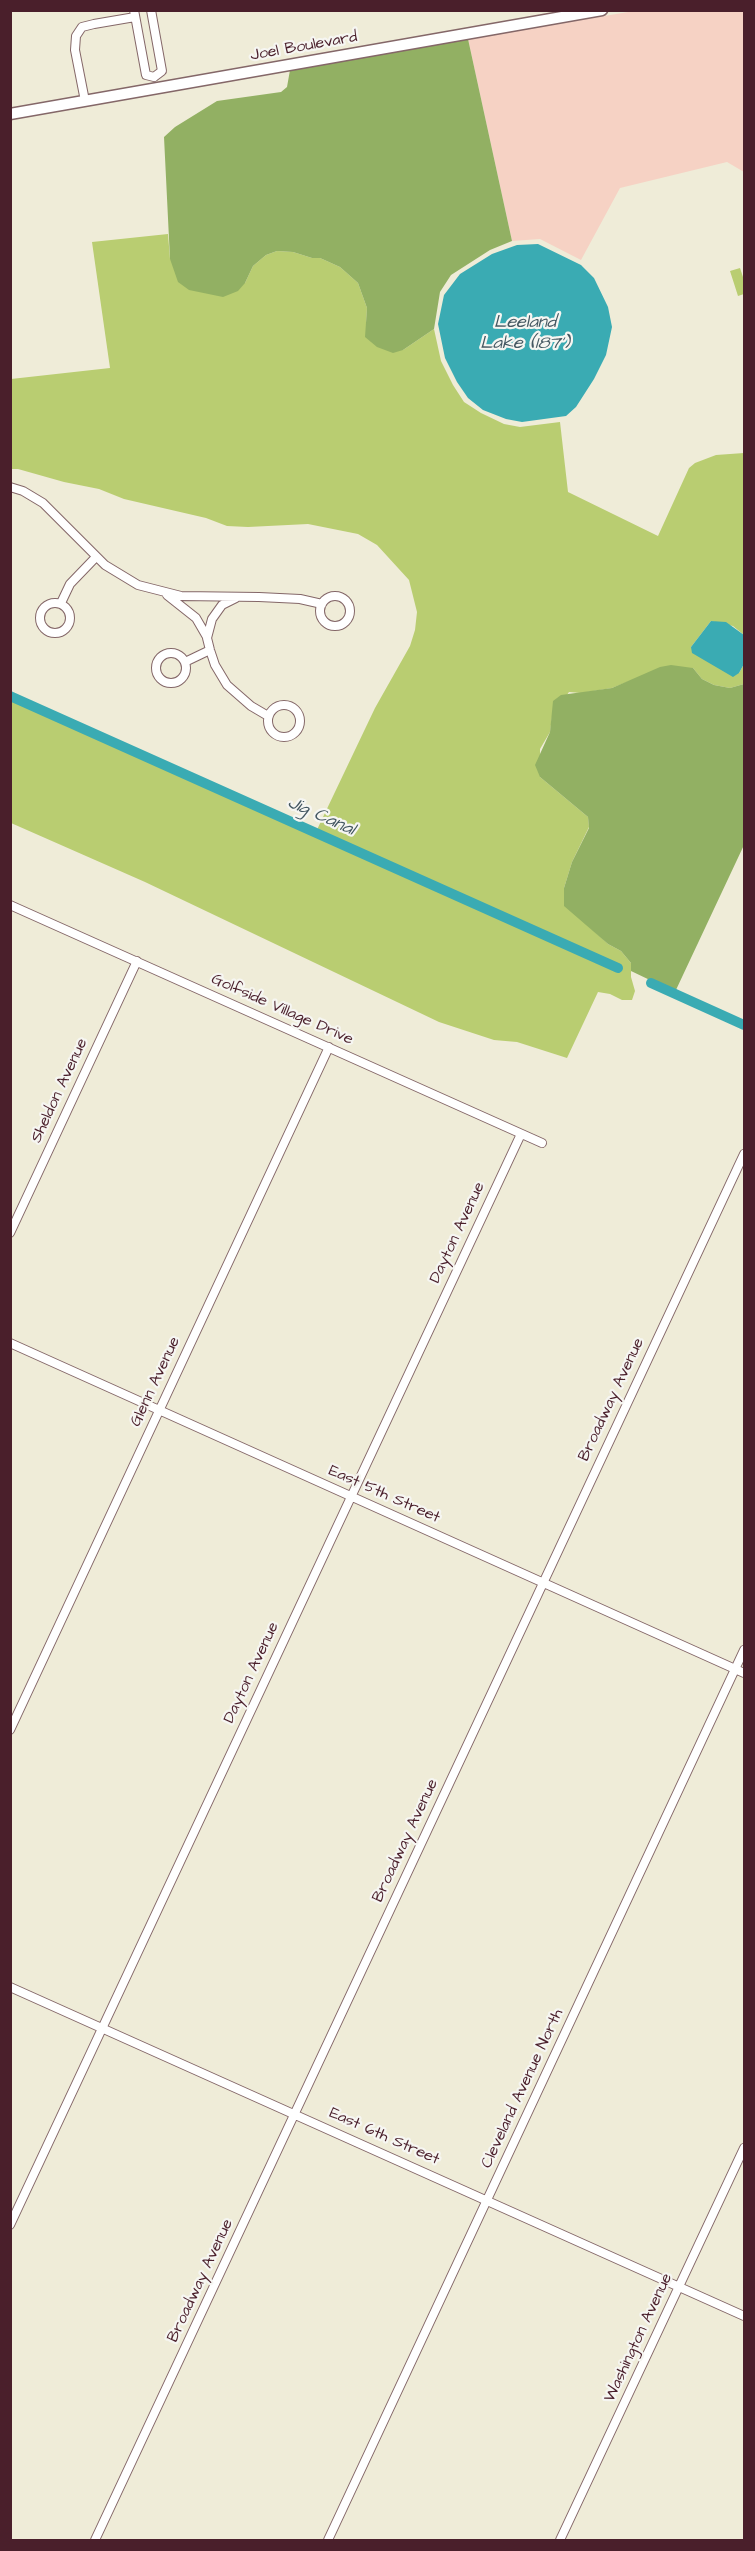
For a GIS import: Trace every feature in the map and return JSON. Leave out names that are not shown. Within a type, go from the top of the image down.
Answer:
[{"type":"main road","name":"Joel Boulevard","points":[[10,114],[85,101],[155,82],[602,10]]},
{"type":"street","points":[[85,101],[75,50],[76,36],[82,27],[135,14],[146,75],[155,82],[162,71],[152,10]]},
{"type":"street","points":[[10,487],[23,491],[43,503],[96,557],[125,579],[181,596],[300,599],[322,604]]},
{"type":"street","points":[[61,603],[70,584],[96,557]]},
{"type":"street","points":[[165,593],[196,618],[207,638],[215,665],[227,685],[251,706],[268,716]]},
{"type":"street","points":[[207,638],[216,612],[226,601],[242,597]]},
{"type":"street","points":[[185,662],[210,650]]},
{"type":"street","name":"Golfside Village Drive","points":[[10,905],[542,1143]]},
{"type":"street","name":"Sheldon Avenue","points":[[10,1233],[138,961]]},
{"type":"street","name":"Glenn Avenue","points":[[10,1730],[329,1047]]},
{"type":"street","name":"Dayton Avenue","points":[[10,2225],[521,1134]]},
{"type":"street","name":"Broadway Avenue","points":[[95,2541],[744,1154]]},
{"type":"street","name":"East 5th Street","points":[[10,1343],[744,1673]]},
{"type":"street","name":"Cleveland Avenue North","points":[[328,2541],[744,1650]]},
{"type":"street","name":"East 6th Street","points":[[10,1987],[744,2316]]},
{"type":"street","name":"Washington Avenue","points":[[560,2541],[744,2148]]},
{"type":"shaded area","points":[[634,11],[744,11],[744,172],[727,162],[620,188],[581,260],[540,239],[512,241],[468,39]]},
{"type":"green space","points":[[468,39],[512,241],[490,250],[451,275],[440,292],[434,329],[403,350],[393,353],[377,347],[365,337],[367,308],[358,283],[340,267],[320,258],[293,252],[277,251],[266,255],[253,266],[245,283],[238,291],[223,297],[189,290],[178,282],[170,259],[164,137],[175,127],[217,101],[281,92],[287,87],[290,70]]},
{"type":"green space","points":[[168,234],[170,259],[245,283],[253,266],[266,255],[277,251],[320,258],[340,267],[358,283],[367,308],[366,324],[403,350],[434,329],[441,361],[464,402],[504,424],[520,427],[560,422],[568,492],[658,536],[689,468],[695,463],[716,455],[744,453],[744,635],[733,626],[711,621],[691,647],[739,673],[744,664],[744,684],[730,688],[714,685],[702,679],[693,668],[627,682],[612,688],[581,693],[569,692],[552,717],[550,732],[540,749],[540,777],[588,817],[589,827],[572,862],[564,888],[581,919],[608,944],[621,951],[631,963],[631,977],[635,991],[632,1000],[622,1000],[610,994],[598,992],[567,1058],[517,1042],[494,1040],[439,1022],[145,882],[11,823],[11,695],[314,836],[375,708],[410,646],[415,630],[417,612],[409,580],[377,545],[358,534],[308,524],[227,526],[206,518],[124,499],[99,489],[11,469],[11,379],[110,368],[92,242]]},
{"type":"green space","points":[[740,268],[744,280],[744,294],[738,296],[730,271]]},
{"type":"green space","points":[[671,665],[693,668],[702,679],[714,685],[730,688],[744,684],[744,845],[675,992],[631,971],[631,963],[621,951],[608,944],[564,906],[564,888],[572,862],[589,828],[588,817],[540,777],[535,765],[550,732],[553,701],[561,695],[612,688],[660,667]]},
{"type":"water","name":"Leeland Lake (187')","points":[[538,244],[581,265],[594,278],[608,307],[612,327],[606,355],[576,407],[566,416],[522,422],[506,419],[483,410],[468,398],[445,358],[438,324],[444,295],[460,274],[492,254],[517,245]]},
{"type":"water","points":[[711,621],[726,622],[744,635],[744,664],[739,673],[733,677],[692,653],[691,647]]},
{"type":"waterway","name":"Jig Canal","points":[[10,696],[618,968]]},
{"type":"waterway","name":"Jig Canal","points":[[651,983],[744,1025]]}]
